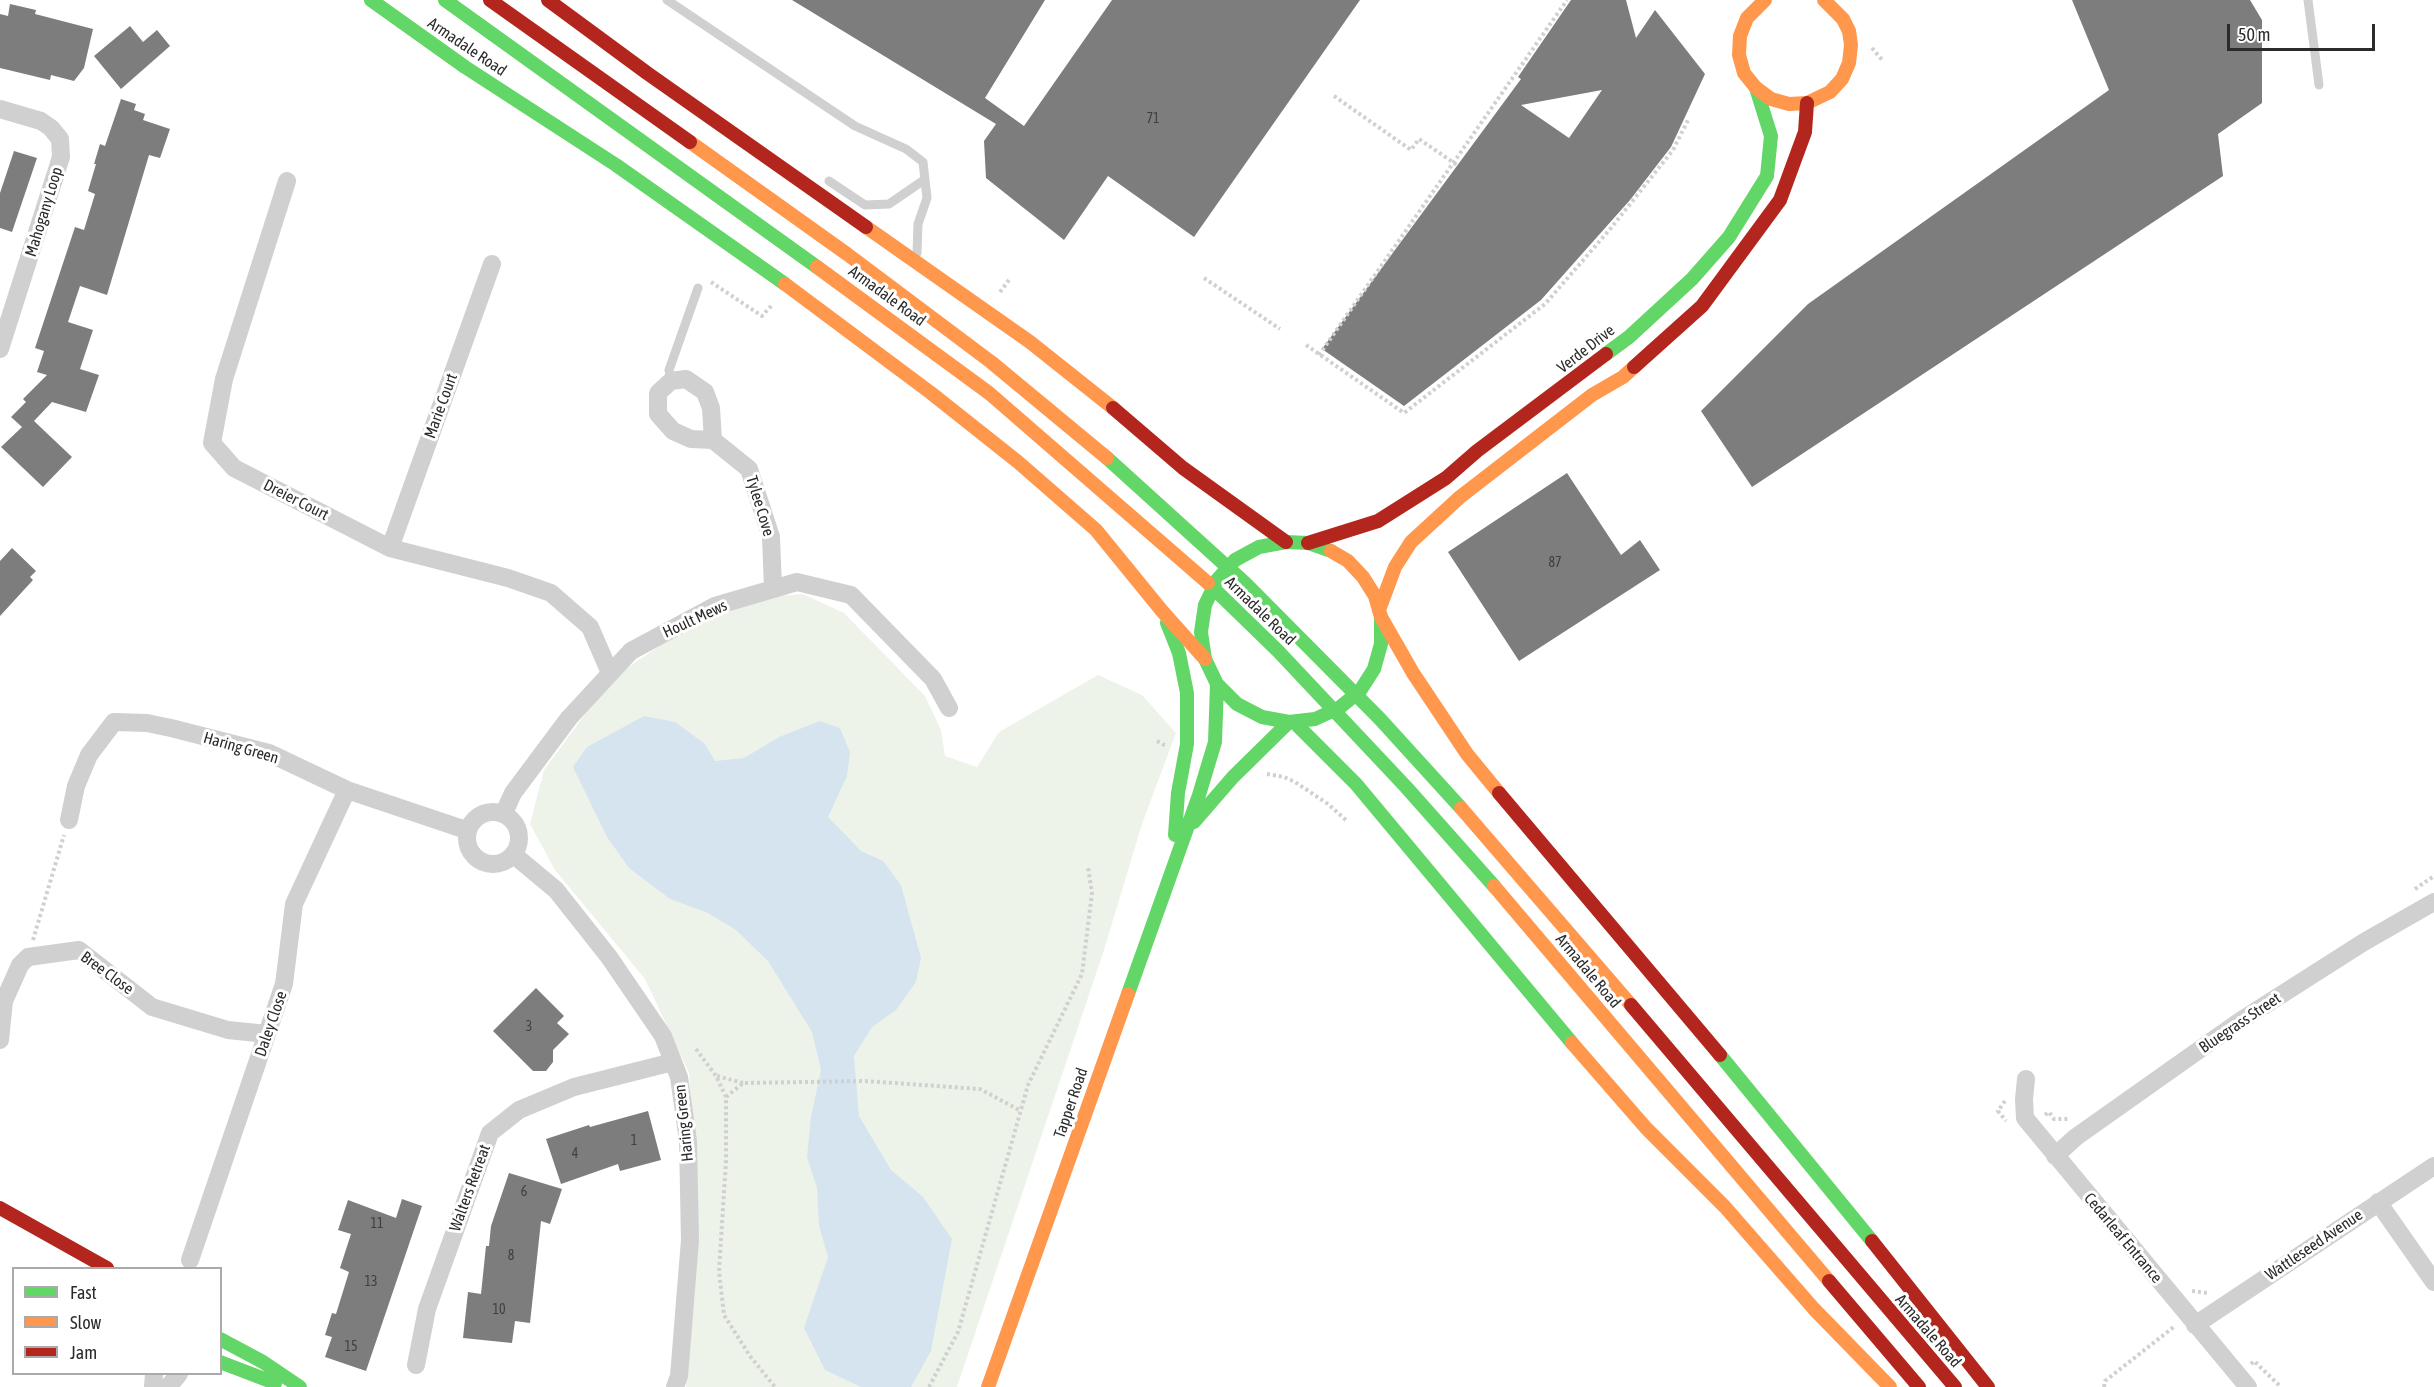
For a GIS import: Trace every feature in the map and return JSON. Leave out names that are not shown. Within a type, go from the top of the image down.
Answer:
[{"type":"main road","name":"Armadale Road","points":[[371,0],[465,67],[616,165],[804,297],[931,393],[1018,462],[1096,530],[1162,611]]},
{"type":"main road","name":"Armadale Road","points":[[445,0],[922,342],[989,393],[1151,531],[1278,651],[1406,787],[1509,903],[1919,1387]]},
{"type":"main road","name":"Armadale Road","points":[[490,0],[956,334],[1043,402],[1170,513],[1304,641],[1498,849],[1955,1387]]},
{"type":"main road","points":[[548,0],[1030,342],[1099,396],[1183,468],[1286,542]]},
{"type":"main road","name":"Verde Drive","points":[[1308,543],[1378,521],[1446,478],[1477,451],[1629,337],[1692,279],[1729,237],[1767,176],[1771,136],[1756,88],[1744,73],[1739,55],[1740,36],[1747,18],[1765,0]]},
{"type":"main road","points":[[1756,88],[1771,99],[1789,104],[1807,103],[1830,92],[1842,79],[1849,63],[1851,45],[1849,31],[1831,3]]},
{"type":"main road","points":[[1807,103],[1805,132],[1780,200],[1702,306],[1623,377],[1592,396],[1460,497],[1411,542],[1395,567],[1380,614],[1413,673],[1467,754],[1808,1160],[1988,1387]]},
{"type":"main road","points":[[1162,611],[1205,659],[1217,684],[1237,704],[1262,717],[1291,722],[1316,719],[1340,708],[1360,691],[1374,669],[1381,644],[1380,614],[1375,596],[1363,577],[1348,561],[1329,549],[1308,543],[1286,542],[1259,547],[1235,560],[1217,580],[1205,605],[1201,632],[1205,659]]},
{"type":"main road","points":[[1162,611],[1179,653],[1187,693],[1187,744],[1178,793],[1173,865]]},
{"type":"main road","name":"Tapper Road","points":[[988,1387],[1186,831],[1215,742],[1217,684]]},
{"type":"main road","points":[[1291,722],[1356,784],[1558,1027],[1638,1119],[1725,1207],[1814,1309],[1890,1387]]},
{"type":"main road","name":"Tapper Road","points":[[1186,831],[1233,777],[1291,722]]},
{"type":"main road","points":[[0,1208],[104,1267]]},
{"type":"main road","points":[[90,1257],[98,1267]]},
{"type":"main road","points":[[222,1340],[263,1362],[300,1387]]},
{"type":"main road","points":[[222,1363],[267,1381],[300,1387]]},
{"type":"street","name":"Mahogany Loop","points":[[0,109],[42,121],[60,139],[61,157],[0,349]]},
{"type":"street","name":"Dreier Court","points":[[287,181],[224,379],[212,443],[234,468],[390,548],[508,578],[551,593],[591,627],[610,674]]},
{"type":"street","name":"Marie Court","points":[[390,548],[492,264]]},
{"type":"street","points":[[686,379],[705,392],[711,408],[713,440],[691,440],[673,431],[658,414],[658,393],[671,381],[686,379]]},
{"type":"street","name":"Tylee Cove","points":[[713,440],[749,469],[771,537],[773,588]]},
{"type":"street","name":"Hoult Mews","points":[[504,813],[513,793],[569,718],[631,651],[714,606],[797,582],[851,595],[933,679],[949,708]]},
{"type":"street","name":"Haring Green","points":[[69,820],[76,786],[89,755],[114,722],[147,723],[269,753],[347,790],[466,830]]},
{"type":"street","name":"Daley Close","points":[[189,1260],[285,984],[294,904],[347,790]]},
{"type":"street","points":[[492,811],[504,813],[517,826],[519,842],[514,855],[496,865],[483,864],[468,850],[466,830],[475,817],[492,811]]},
{"type":"street","name":"Haring Green","points":[[514,855],[556,890],[609,957],[663,1036],[679,1077],[688,1141],[690,1240],[679,1383]]},
{"type":"street","name":"Bluegrass Street","points":[[2055,1156],[2076,1137],[2240,1021],[2364,942],[2434,902]]},
{"type":"street","name":"Bree Close","points":[[28,957],[79,950],[152,1007],[228,1030],[267,1034]]},
{"type":"street","points":[[0,1040],[4,1001],[20,965],[28,957]]},
{"type":"street","name":"Walters Retreat","points":[[416,1365],[427,1309],[490,1133],[519,1110],[574,1087],[673,1062]]},
{"type":"street","name":"Cedarleaf Entrance","points":[[2026,1079],[2025,1118],[2248,1387]]},
{"type":"street","name":"Wattleseed Avenue","points":[[2195,1324],[2434,1166]]},
{"type":"street","points":[[2378,1202],[2434,1282]]},
{"type":"street","points":[[168,1387],[178,1375]]},
{"type":"lane","points":[[667,0],[855,126],[906,149],[923,162],[927,198],[918,225],[917,261]]},
{"type":"lane","points":[[2308,0],[2319,85]]},
{"type":"lane","points":[[783,167],[805,174]]},
{"type":"lane","points":[[816,177],[828,180],[865,205],[889,204],[924,180]]},
{"type":"lane","points":[[671,381],[669,370],[698,288]]},
{"type":"path","points":[[1320,355],[1456,164],[1568,0]]},
{"type":"path","points":[[1334,96],[1410,150],[1419,139],[1456,164]]},
{"type":"path","points":[[1306,345],[1404,413],[1545,304],[1611,228],[1673,150],[1689,118]]},
{"type":"path","points":[[698,288],[705,278],[762,316],[779,298]]},
{"type":"path","points":[[1204,278],[1280,329]]},
{"type":"path","points":[[28,957],[69,820]]},
{"type":"path","points":[[929,1387],[958,1332],[1028,1085],[1082,974],[1092,893],[1088,867]]},
{"type":"path","points":[[696,1049],[716,1076],[726,1097],[726,1161],[719,1271],[724,1315],[750,1356],[775,1387]]},
{"type":"path","points":[[716,1076],[743,1083],[865,1081],[980,1089],[1021,1111]]},
{"type":"path","points":[[726,1097],[743,1083]]},
{"type":"path","points":[[2186,1283],[2192,1291],[2213,1294]]},
{"type":"path","points":[[2103,1387],[2105,1382],[2175,1326]]},
{"type":"shaded area","points":[[803,594],[844,613],[925,696],[941,730],[945,756],[977,767],[999,732],[1098,675],[1142,695],[1176,733],[1142,824],[1104,950],[957,1387],[686,1387],[698,1215],[689,1073],[645,979],[555,870],[530,824],[544,770],[611,679],[677,634],[758,598]]},
{"type":"shaded area","points":[[644,716],[675,722],[705,744],[715,761],[744,758],[779,737],[820,721],[840,728],[850,752],[847,776],[828,817],[861,851],[883,861],[901,885],[921,958],[916,982],[896,1010],[872,1027],[854,1056],[859,1116],[891,1170],[923,1197],[952,1239],[931,1351],[911,1387],[861,1387],[825,1370],[804,1328],[828,1257],[819,1226],[817,1188],[807,1157],[811,1117],[821,1070],[812,1032],[768,961],[736,930],[708,913],[670,899],[629,868],[607,837],[573,767],[587,747]]},
{"type":"building","points":[[792,0],[1045,0],[985,98],[1024,126],[1112,0],[1360,0],[1194,237],[1108,176],[1064,240],[986,178],[984,141],[996,124]]},
{"type":"building","points":[[1571,0],[1626,0],[1636,38],[1655,10],[1705,74],[1671,147],[1630,200],[1541,300],[1404,406],[1322,349],[1521,79],[1518,77]],"holes":[[[1602,90],[1569,138],[1521,105]]]},
{"type":"building","points":[[2072,0],[2250,0],[2262,20],[2262,103],[2218,134],[2223,176],[1752,487],[1701,411],[1808,304],[2109,90]]},
{"type":"building","points":[[10,4],[36,10],[35,14],[93,29],[84,68],[74,81],[51,75],[50,80],[0,68],[0,14],[8,16]]},
{"type":"building","points":[[130,26],[143,42],[157,30],[170,46],[121,89],[94,56]]},
{"type":"building","points":[[121,99],[136,104],[134,110],[145,114],[143,120],[170,129],[160,158],[149,155],[107,295],[80,286],[68,322],[93,330],[80,369],[99,375],[86,412],[52,402],[34,421],[72,457],[43,487],[1,447],[22,427],[11,417],[26,402],[23,399],[47,375],[37,372],[44,351],[35,348],[75,227],[84,230],[95,194],[88,191],[96,164],[94,164],[100,144],[105,146]]},
{"type":"building","points":[[14,151],[37,158],[12,232],[0,228],[0,193]]},
{"type":"building","points":[[1567,473],[1621,555],[1640,540],[1660,570],[1519,661],[1448,552]]},
{"type":"building","points":[[12,548],[36,571],[30,577],[33,580],[0,616],[0,561]]},
{"type":"building","points":[[536,988],[564,1016],[557,1023],[569,1034],[553,1050],[553,1062],[546,1071],[533,1071],[493,1031]]},
{"type":"building","points":[[648,1111],[661,1160],[620,1171],[618,1164],[561,1184],[546,1139],[589,1125],[590,1127]]},
{"type":"building","points":[[509,1173],[562,1189],[550,1224],[541,1221],[530,1323],[515,1321],[512,1343],[463,1338],[468,1292],[481,1294],[486,1246],[489,1246],[491,1226]]},
{"type":"building","points":[[402,1199],[422,1206],[366,1371],[325,1357],[332,1337],[325,1335],[332,1313],[336,1314],[349,1272],[340,1268],[351,1234],[338,1230],[348,1200],[396,1218]]},
{"type":"traffic: fast","points":[[371,0],[465,67],[616,165],[785,284]]},
{"type":"traffic: fast","points":[[445,0],[817,267]]},
{"type":"traffic: fast","points":[[1606,354],[1629,337],[1692,279],[1729,237],[1767,176],[1771,136],[1756,88]]},
{"type":"traffic: fast","points":[[1107,458],[1245,583],[1380,719],[1461,808]]},
{"type":"traffic: fast","points":[[1331,551],[1308,543],[1286,542],[1259,547],[1235,560],[1217,580],[1205,605],[1201,632],[1205,659],[1217,684],[1237,704],[1262,717],[1289,722],[1315,719],[1339,708],[1360,691],[1374,669],[1381,644],[1381,617]]},
{"type":"traffic: fast","points":[[1208,583],[1278,651],[1406,787],[1494,886]]},
{"type":"traffic: fast","points":[[1167,623],[1179,653],[1187,693],[1187,744],[1178,793],[1175,835]]},
{"type":"traffic: fast","points":[[1128,994],[1199,795],[1215,742],[1217,684]]},
{"type":"traffic: fast","points":[[1194,822],[1233,777],[1289,722]]},
{"type":"traffic: fast","points":[[1294,722],[1356,784],[1572,1043]]},
{"type":"traffic: fast","points":[[1720,1055],[1872,1241]]},
{"type":"traffic: fast","points":[[222,1340],[263,1362],[300,1387]]},
{"type":"traffic: fast","points":[[222,1363],[275,1383]]},
{"type":"traffic: slow","points":[[1765,0],[1747,18],[1740,36],[1739,55],[1744,73],[1756,88],[1771,99],[1789,104],[1807,103],[1830,92],[1842,79],[1849,63],[1851,45],[1849,31],[1843,19],[1824,0]]},
{"type":"traffic: slow","points":[[690,142],[847,254],[991,362],[1107,458]]},
{"type":"traffic: slow","points":[[866,227],[1030,342],[1113,408]]},
{"type":"traffic: slow","points":[[817,267],[989,393],[1208,583]]},
{"type":"traffic: slow","points":[[785,284],[931,393],[1018,462],[1096,530],[1162,611],[1205,659]]},
{"type":"traffic: slow","points":[[1379,610],[1395,567],[1411,542],[1460,497],[1592,395],[1623,377],[1634,367]]},
{"type":"traffic: slow","points":[[1331,551],[1348,561],[1363,577],[1375,596],[1381,617],[1413,673],[1467,754],[1499,793]]},
{"type":"traffic: slow","points":[[1461,808],[1631,1005]]},
{"type":"traffic: slow","points":[[1494,886],[1829,1281]]},
{"type":"traffic: slow","points":[[988,1387],[1128,994]]},
{"type":"traffic: slow","points":[[1572,1043],[1646,1128],[1725,1207],[1814,1309],[1890,1387]]},
{"type":"traffic: jam","points":[[490,0],[690,142]]},
{"type":"traffic: jam","points":[[548,0],[647,73],[866,227]]},
{"type":"traffic: jam","points":[[1634,367],[1702,306],[1780,200],[1805,132],[1807,103]]},
{"type":"traffic: jam","points":[[1308,543],[1378,521],[1446,478],[1477,451],[1606,354]]},
{"type":"traffic: jam","points":[[1113,408],[1183,468],[1286,542]]},
{"type":"traffic: jam","points":[[1499,793],[1720,1055]]},
{"type":"traffic: jam","points":[[1631,1005],[1955,1387]]},
{"type":"traffic: jam","points":[[0,1208],[105,1267]]},
{"type":"traffic: jam","points":[[1872,1241],[1988,1387]]},
{"type":"traffic: jam","points":[[1829,1281],[1919,1387]]}]
